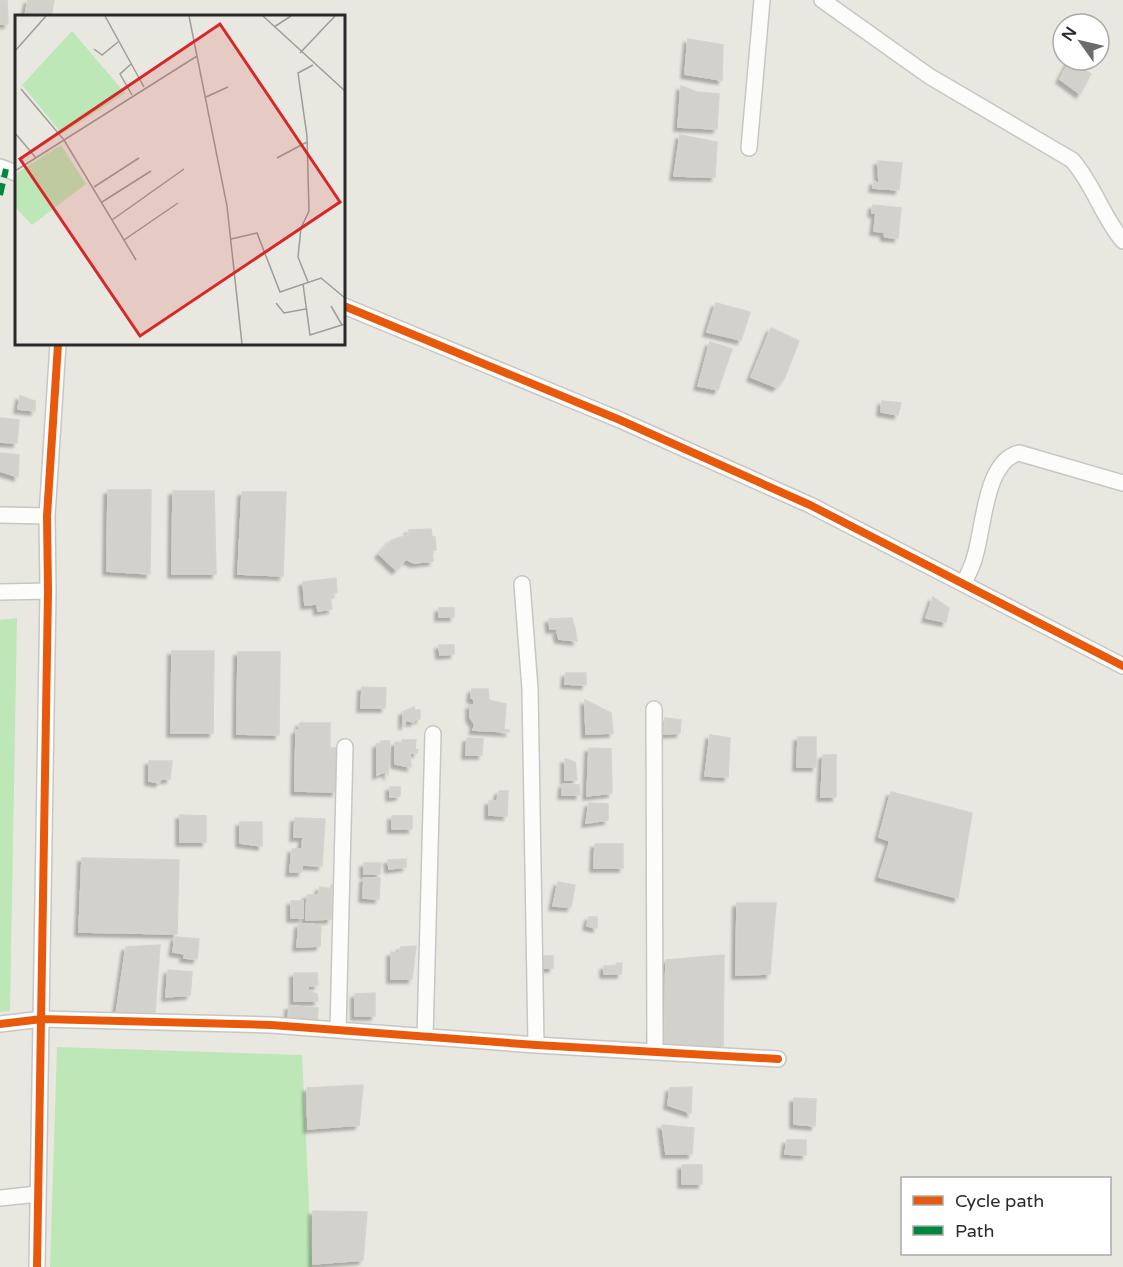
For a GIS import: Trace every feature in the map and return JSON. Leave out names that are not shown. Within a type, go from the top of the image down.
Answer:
[{"type":"street","points":[[749,148],[762,0]]},
{"type":"street","points":[[822,0],[929,76],[1072,160],[1085,175],[1109,225],[1123,241]]},
{"type":"street","points":[[0,167],[15,173]]},
{"type":"street","points":[[345,306],[631,424],[810,505],[1123,666]]},
{"type":"street","points":[[37,1267],[48,591],[47,516],[58,345]]},
{"type":"street","points":[[964,583],[975,558],[992,484],[1000,465],[1008,456],[1019,453],[1123,483]]},
{"type":"street","points":[[0,515],[47,516]]},
{"type":"street","points":[[522,584],[530,680],[536,1046]]},
{"type":"street","points":[[0,592],[48,591]]},
{"type":"street","points":[[654,709],[655,1050]]},
{"type":"street","points":[[425,1037],[433,734]]},
{"type":"street","points":[[338,1030],[345,747]]},
{"type":"street","points":[[0,1024],[42,1020],[272,1025],[536,1046],[655,1050],[778,1059]]},
{"type":"street","points":[[0,1198],[38,1194]]},
{"type":"green space","points":[[17,618],[10,1011],[0,1012],[0,620]]},
{"type":"green space","points":[[57,1047],[302,1055],[312,1267],[50,1267]]},
{"type":"building","points":[[0,0],[7,0],[8,24],[0,24]]},
{"type":"building","points":[[28,0],[54,0],[51,15],[25,15]]},
{"type":"building","points":[[688,39],[723,45],[722,80],[685,74]]},
{"type":"building","points":[[1064,72],[1091,74],[1080,94],[1060,79]]},
{"type":"building","points":[[681,86],[697,92],[719,94],[717,129],[678,127]]},
{"type":"building","points":[[680,135],[717,142],[715,177],[674,176]]},
{"type":"building","points":[[878,161],[902,163],[899,190],[873,188],[874,181],[879,184]]},
{"type":"building","points":[[873,205],[901,208],[898,238],[885,237],[884,232],[874,231],[876,213],[872,213]]},
{"type":"building","points":[[716,303],[750,312],[741,340],[707,332]]},
{"type":"building","points":[[771,328],[799,341],[784,379],[776,387],[751,377]]},
{"type":"building","points":[[710,342],[732,349],[718,390],[698,386]]},
{"type":"building","points":[[20,396],[35,401],[35,411],[18,409]]},
{"type":"building","points":[[882,401],[901,403],[898,415],[881,412]]},
{"type":"building","points":[[0,418],[19,420],[17,443],[0,442]]},
{"type":"building","points":[[0,453],[19,455],[18,477],[0,471]]},
{"type":"building","points":[[108,490],[151,490],[150,574],[107,571]]},
{"type":"building","points":[[173,491],[214,491],[216,574],[172,574]]},
{"type":"building","points":[[242,492],[286,492],[283,576],[238,574]]},
{"type":"building","points":[[431,529],[432,537],[435,537],[436,550],[432,550],[433,561],[414,563],[406,559],[396,570],[379,554],[392,540],[408,535],[409,530]]},
{"type":"building","points":[[336,578],[337,592],[330,596],[332,609],[318,611],[317,604],[305,605],[303,582]]},
{"type":"building","points":[[933,597],[949,608],[946,622],[926,618]]},
{"type":"building","points":[[439,608],[454,608],[454,617],[439,617]]},
{"type":"building","points":[[572,618],[575,628],[550,629],[549,619]]},
{"type":"building","points":[[575,628],[577,641],[559,639],[557,631]]},
{"type":"building","points":[[439,645],[454,645],[454,654],[440,655]]},
{"type":"building","points":[[172,651],[214,651],[213,733],[171,733]]},
{"type":"building","points":[[238,652],[280,652],[279,735],[237,734]]},
{"type":"building","points":[[566,673],[586,673],[586,685],[565,684]]},
{"type":"building","points":[[362,687],[386,688],[385,708],[361,708]]},
{"type":"building","points":[[472,689],[488,689],[489,700],[506,704],[504,730],[509,730],[509,732],[473,730],[475,725],[470,717],[470,705],[474,706],[474,699],[471,698]]},
{"type":"building","points":[[585,700],[611,713],[613,733],[586,734]]},
{"type":"building","points":[[414,707],[415,710],[420,710],[420,719],[415,719],[414,722],[405,720],[405,725],[403,725],[403,712]]},
{"type":"building","points":[[665,718],[681,720],[680,733],[664,734]]},
{"type":"building","points":[[300,723],[330,723],[330,748],[337,748],[336,792],[295,791],[296,730],[299,730]]},
{"type":"building","points":[[710,735],[730,738],[728,777],[705,776]]},
{"type":"building","points":[[798,737],[816,737],[816,767],[797,767]]},
{"type":"building","points":[[467,738],[483,739],[482,755],[466,755]]},
{"type":"building","points":[[402,740],[416,740],[415,749],[418,750],[417,753],[410,753],[411,767],[395,764],[395,742],[402,743]]},
{"type":"building","points":[[381,741],[390,741],[388,775],[386,771],[377,775],[377,744],[381,744]]},
{"type":"building","points":[[589,748],[611,749],[612,793],[587,796]]},
{"type":"building","points":[[823,755],[836,755],[836,797],[821,797]]},
{"type":"building","points":[[565,759],[575,762],[577,780],[565,780]]},
{"type":"building","points":[[149,761],[172,761],[170,779],[161,779],[159,783],[149,781]]},
{"type":"building","points":[[563,784],[579,785],[580,795],[562,795]]},
{"type":"building","points":[[390,787],[400,787],[400,796],[390,797]]},
{"type":"building","points":[[499,791],[508,791],[507,816],[489,815],[489,801],[497,801]]},
{"type":"building","points":[[891,792],[972,813],[958,898],[879,877],[890,841],[879,837]]},
{"type":"building","points":[[589,803],[608,804],[608,820],[586,823]]},
{"type":"building","points":[[180,815],[206,816],[206,842],[180,842]]},
{"type":"building","points":[[392,816],[412,816],[412,829],[392,829]]},
{"type":"building","points":[[295,818],[325,819],[322,866],[302,865],[302,872],[290,872],[292,849],[302,849],[303,837],[294,837]]},
{"type":"building","points":[[240,822],[262,822],[262,846],[240,843]]},
{"type":"building","points":[[595,844],[623,844],[623,868],[594,868]]},
{"type":"building","points":[[82,858],[179,860],[177,934],[79,932]]},
{"type":"building","points":[[406,859],[406,867],[389,869],[388,860]]},
{"type":"building","points":[[364,863],[381,863],[380,874],[364,874]]},
{"type":"building","points":[[364,878],[380,878],[379,899],[363,898]]},
{"type":"building","points":[[558,882],[575,885],[571,907],[553,906]]},
{"type":"building","points":[[332,884],[331,919],[306,920],[307,895],[318,895],[320,887],[330,889]]},
{"type":"building","points":[[291,901],[303,901],[303,918],[291,918]]},
{"type":"building","points":[[737,903],[776,903],[770,974],[736,975]]},
{"type":"building","points":[[589,917],[597,917],[597,928],[587,926]]},
{"type":"building","points":[[299,924],[321,925],[320,946],[297,947]]},
{"type":"building","points":[[175,937],[199,939],[197,959],[184,958],[185,954],[173,952]]},
{"type":"building","points":[[160,945],[155,1012],[116,1015],[126,947]]},
{"type":"building","points":[[416,946],[412,979],[391,979],[391,952],[399,953],[401,947]]},
{"type":"building","points":[[724,955],[723,1047],[664,1044],[666,960]]},
{"type":"building","points":[[543,956],[553,956],[553,968],[543,968]]},
{"type":"building","points":[[617,963],[622,963],[621,974],[604,974],[604,966],[616,966]]},
{"type":"building","points":[[168,970],[192,972],[190,995],[166,997]]},
{"type":"building","points":[[294,973],[317,973],[318,985],[308,986],[307,990],[317,994],[318,1001],[294,1001]]},
{"type":"building","points":[[375,993],[375,1016],[355,1016],[355,994]]},
{"type":"building","points":[[289,1006],[318,1008],[317,1025],[288,1024]]},
{"type":"building","points":[[363,1085],[359,1125],[308,1129],[307,1088]]},
{"type":"building","points":[[692,1087],[691,1113],[668,1105],[670,1088]]},
{"type":"building","points":[[794,1098],[816,1099],[815,1126],[794,1124]]},
{"type":"building","points":[[662,1125],[694,1128],[692,1154],[666,1154]]},
{"type":"building","points":[[787,1140],[806,1140],[806,1155],[785,1154]]},
{"type":"building","points":[[682,1165],[702,1165],[702,1184],[682,1184]]},
{"type":"building","points":[[313,1211],[367,1212],[363,1260],[313,1264]]},
{"type":"marked path","points":[[0,195],[6,169]]},
{"type":"cycle path","points":[[345,306],[620,420],[810,505],[1123,666]]},
{"type":"cycle path","points":[[37,1267],[48,591],[47,516],[58,345]]},
{"type":"cycle path","points":[[0,1024],[42,1019],[271,1025],[536,1045],[778,1059]]}]
